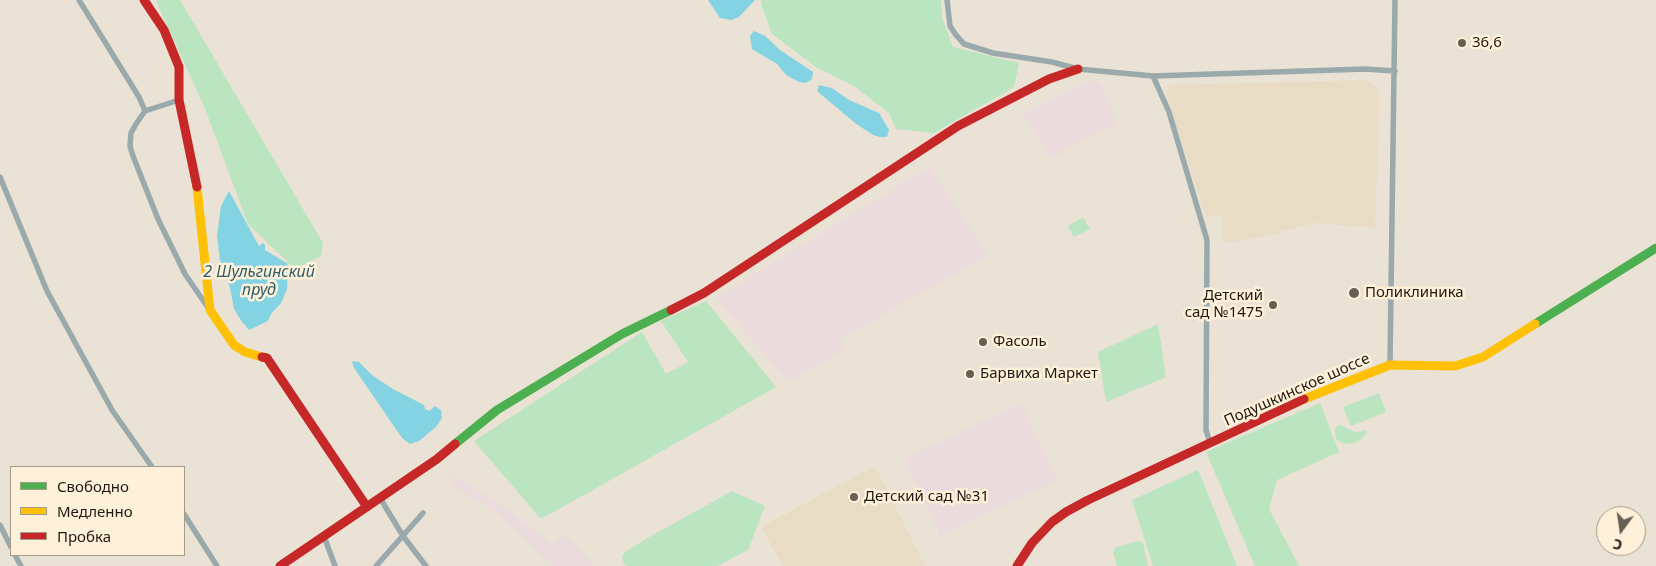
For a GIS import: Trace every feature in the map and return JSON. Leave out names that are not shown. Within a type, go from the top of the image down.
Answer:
[{"type":"street","points":[[79,0],[146,111]]},
{"type":"street","points":[[144,0],[164,30],[179,67],[179,100],[198,194],[210,310]]},
{"type":"street","points":[[947,0],[950,26],[964,44],[994,53],[1078,68],[1153,76],[1364,69],[1395,71]]},
{"type":"street","points":[[1390,365],[1395,0]]},
{"type":"street","points":[[280,566],[437,459],[497,410],[622,334],[704,293],[958,126],[1031,88],[1078,68]]},
{"type":"street","points":[[1153,76],[1170,112],[1207,240],[1206,430],[1210,443]]},
{"type":"street","points":[[179,100],[146,111],[131,134],[130,146],[132,156],[158,219],[185,274],[234,345],[246,352],[267,358],[368,507]]},
{"type":"street","points":[[0,177],[47,290],[112,410],[151,466]]},
{"type":"street","name":"Подушкинское шоссе","points":[[1017,566],[1032,543],[1052,522],[1088,500],[1314,394],[1390,365],[1456,366],[1483,357],[1656,248]]},
{"type":"street","points":[[380,498],[403,536],[426,566]]},
{"type":"street","points":[[376,566],[423,513]]},
{"type":"street","points":[[185,516],[217,566]]},
{"type":"street","points":[[0,525],[10,545]]},
{"type":"street","points":[[324,536],[335,566]]},
{"type":"shaded area","points":[[1090,80],[1101,82],[1117,124],[1051,158],[1023,114]]},
{"type":"shaded area","points":[[1367,80],[1378,87],[1379,111],[1375,228],[1315,223],[1257,238],[1223,243],[1222,216],[1206,217],[1166,95],[1170,85]]},
{"type":"shaded area","points":[[929,167],[988,256],[840,339],[845,348],[789,383],[716,298]]},
{"type":"shaded area","points":[[1021,403],[1058,480],[940,536],[904,459]]},
{"type":"shaded area","name":"Детский сад №31","points":[[875,466],[925,566],[783,566],[761,527]]},
{"type":"shaded area","points":[[454,476],[506,508],[553,545],[565,534],[595,566],[553,566],[502,518],[481,502],[449,484]]},
{"type":"green space","points":[[180,0],[323,243],[321,256],[295,269],[248,224],[204,106],[156,1]]},
{"type":"green space","points":[[761,0],[941,0],[942,17],[953,47],[1019,63],[1014,87],[934,133],[896,129],[889,113],[854,86],[816,67],[772,34]]},
{"type":"green space","points":[[1083,217],[1090,229],[1074,237],[1068,226]]},
{"type":"green space","points":[[706,301],[776,387],[541,519],[474,441],[642,332],[666,374],[688,362],[661,321]]},
{"type":"green space","points":[[1158,324],[1166,377],[1106,402],[1098,352]]},
{"type":"green space","points":[[1379,393],[1386,412],[1351,426],[1343,407]]},
{"type":"green space","points":[[1320,403],[1339,452],[1277,480],[1269,509],[1299,566],[1255,566],[1206,452]]},
{"type":"green space","points":[[1341,425],[1355,432],[1367,430],[1366,434],[1354,443],[1344,444],[1337,440],[1335,434],[1337,426]]},
{"type":"green space","points":[[1198,470],[1237,566],[1153,566],[1132,500]]},
{"type":"green space","points":[[732,491],[765,506],[748,550],[717,566],[627,566],[623,562],[622,557],[624,553]]},
{"type":"green space","points":[[1138,541],[1143,543],[1148,566],[1117,566],[1113,552],[1116,547]]},
{"type":"water","points":[[708,0],[755,0],[739,17],[731,20],[720,18]]},
{"type":"water","points":[[754,31],[765,36],[780,50],[813,72],[812,79],[806,83],[799,82],[786,75],[777,64],[752,49],[750,36]]},
{"type":"water","points":[[819,85],[832,88],[849,100],[879,113],[889,130],[887,137],[873,135],[855,123],[817,91]]},
{"type":"water","name":"2 Шульгинский пруд","points":[[229,191],[259,246],[263,243],[265,250],[288,264],[287,289],[281,303],[271,314],[268,321],[249,330],[234,309],[230,288],[220,260],[217,236],[221,206]]},
{"type":"water","points":[[352,361],[359,362],[372,375],[393,389],[424,405],[425,409],[429,411],[435,406],[441,410],[442,418],[436,427],[419,441],[410,444],[402,438],[354,368]]},
{"type":"traffic: fast","points":[[1535,324],[1656,248]]},
{"type":"traffic: fast","points":[[455,444],[497,410],[622,334],[671,310]]},
{"type":"traffic: slow","points":[[197,187],[210,310],[234,345],[245,352],[262,357]]},
{"type":"traffic: slow","points":[[1304,399],[1390,365],[1455,366],[1483,357],[1535,324]]},
{"type":"traffic: jam","points":[[144,0],[164,30],[179,67],[179,100],[197,187]]},
{"type":"traffic: jam","points":[[671,310],[704,293],[958,126],[1049,79],[1078,69]]},
{"type":"traffic: jam","points":[[262,357],[267,358],[367,507]]},
{"type":"traffic: jam","points":[[1017,566],[1032,543],[1052,522],[1066,512],[1304,399]]},
{"type":"traffic: jam","points":[[280,566],[437,459],[455,444]]},
{"type":"place","name":"36,6","points":[[1462,43]]},
{"type":"place","name":"Поликлиника","points":[[1354,293]]},
{"type":"place","name":"Детский сад №1475","points":[[1273,305]]},
{"type":"place","name":"Фасоль","points":[[983,342]]},
{"type":"place","name":"Барвиха Маркет","points":[[970,374]]},
{"type":"place","name":"Детский сад №31","points":[[854,497]]}]
